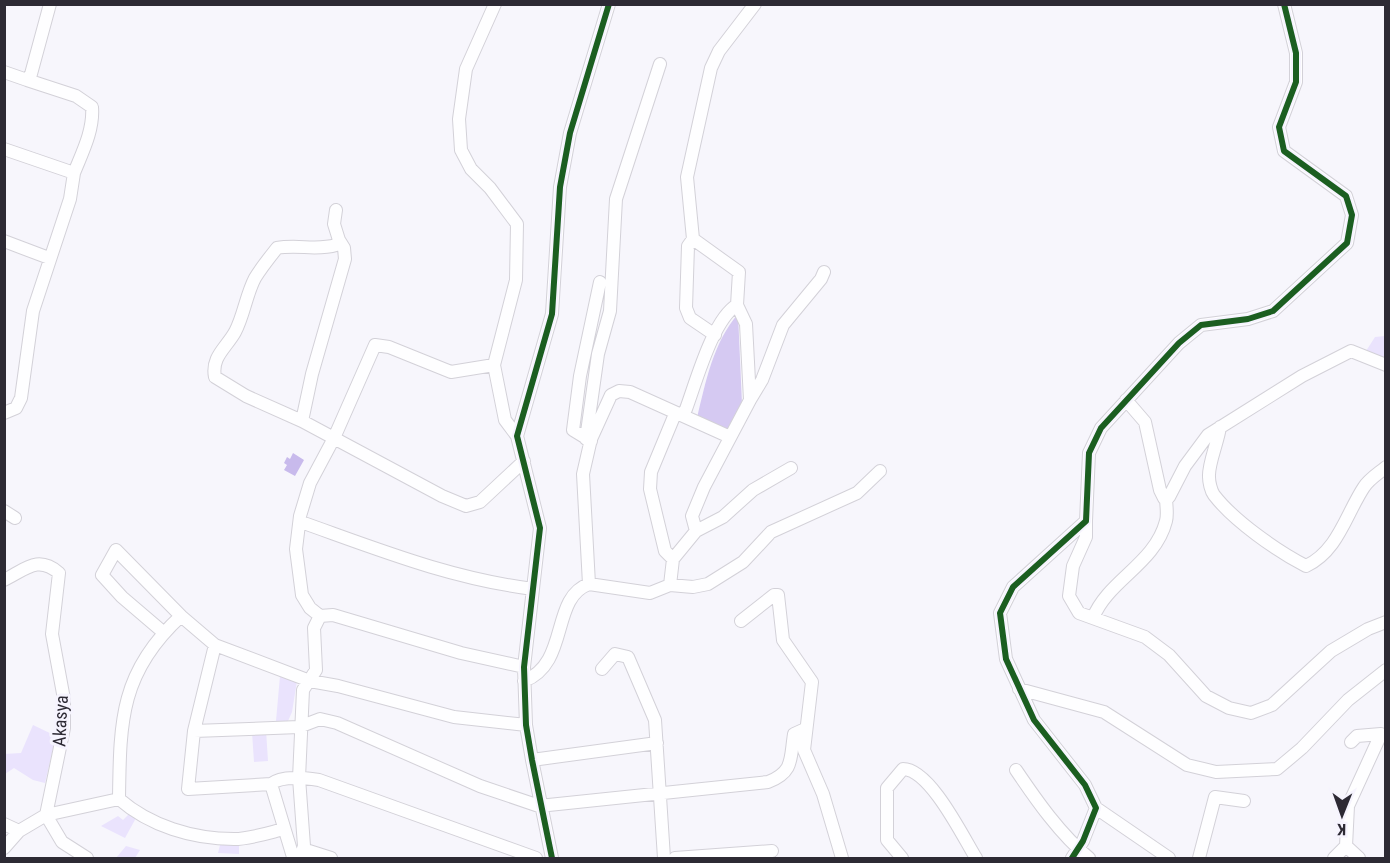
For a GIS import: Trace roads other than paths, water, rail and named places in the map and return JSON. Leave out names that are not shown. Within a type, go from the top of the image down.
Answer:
[{"type":"street","points":[[27,80],[34,64],[50,4]]},
{"type":"street","points":[[495,4],[470,55],[459,119],[461,150],[471,169],[490,188],[518,224],[516,280],[494,365],[505,420],[517,436],[540,528],[524,681],[526,725],[531,760],[539,806],[552,858]]},
{"type":"street","points":[[517,436],[552,314],[560,187],[570,133],[609,4]]},
{"type":"street","points":[[715,335],[690,318],[686,308],[687,255],[688,246],[693,239],[687,177],[711,68],[719,51],[755,4]]},
{"type":"street","points":[[1284,4],[1296,53],[1296,82],[1279,127],[1284,151],[1346,196],[1352,215],[1347,243],[1273,311],[1248,319],[1201,325],[1179,343],[1101,428],[1089,453],[1086,537],[1073,566],[1069,596],[1079,613],[1145,637],[1169,655],[1206,696],[1229,708],[1251,713],[1272,705],[1331,651],[1368,629],[1386,622]]},
{"type":"street","points":[[589,584],[584,474],[598,354],[610,311],[616,199],[660,64]]},
{"type":"street","points":[[4,72],[76,96],[92,108],[93,117],[85,149],[74,173],[70,199],[33,310],[21,398],[16,408],[4,413]]},
{"type":"street","points":[[4,149],[74,173]]},
{"type":"street","points":[[302,421],[312,374],[345,259],[344,248],[334,224],[336,210]]},
{"type":"street","points":[[693,239],[739,272],[737,304],[746,324],[750,400]]},
{"type":"street","points":[[339,240],[336,245],[322,249],[295,245],[278,248],[254,279],[235,332],[220,349],[213,368],[215,377],[226,385],[302,421],[442,496],[466,506],[480,502],[524,461]]},
{"type":"street","points":[[4,241],[49,258]]},
{"type":"street","points":[[696,531],[692,516],[704,487],[762,380],[783,325],[821,279],[824,272]]},
{"type":"street","points":[[588,440],[573,430],[580,376],[600,282]]},
{"type":"street","points":[[675,414],[683,413],[686,409],[715,335],[731,308],[737,304]]},
{"type":"street","points":[[494,365],[451,372],[389,347],[375,345],[334,438],[310,483],[300,516],[296,549],[302,595],[310,608],[320,616],[333,615],[461,653],[524,667]]},
{"type":"street","points":[[1166,497],[1170,497],[1185,466],[1208,435],[1302,376],[1351,351],[1386,365]]},
{"type":"street","points":[[588,440],[612,395],[619,391],[630,392],[730,437]]},
{"type":"street","points":[[1126,400],[1145,422],[1160,490],[1164,498],[1166,497]]},
{"type":"street","points":[[673,560],[665,551],[650,489],[651,472],[675,414]]},
{"type":"street","points":[[1220,427],[1218,446],[1209,475],[1212,493],[1240,520],[1287,556],[1306,566],[1317,561],[1346,523],[1365,486],[1386,467]]},
{"type":"street","points":[[670,585],[673,560],[696,531],[709,526],[753,490],[791,468]]},
{"type":"street","points":[[524,681],[548,665],[570,600],[579,588],[589,584],[650,593],[670,585],[693,587],[708,584],[743,562],[771,532],[857,493],[880,471]]},
{"type":"street","points":[[1093,618],[1102,598],[1140,565],[1156,542],[1166,520],[1166,497]]},
{"type":"street","points":[[1086,521],[1013,587],[1000,613],[1006,659],[1034,720],[1085,785],[1096,807],[1169,858]]},
{"type":"street","points":[[301,522],[444,572],[483,582],[533,589]]},
{"type":"street","points":[[163,632],[122,597],[102,575],[116,550],[181,616],[214,645],[310,681],[338,686],[454,717],[526,725]]},
{"type":"street","name":"Akasya","points":[[4,580],[40,562],[48,563],[59,573],[52,633],[64,699],[64,728],[46,815]]},
{"type":"street","points":[[741,621],[778,595],[783,640],[812,682],[804,750],[823,794],[842,858]]},
{"type":"street","points":[[181,616],[163,632],[143,663],[125,702],[120,740],[119,799],[138,816],[193,836],[236,839],[284,829]]},
{"type":"street","points":[[300,858],[304,846],[299,778],[303,690],[316,670],[314,628],[320,616]]},
{"type":"street","points":[[214,645],[194,731],[188,789],[271,784],[274,781],[299,778],[343,786],[536,858]]},
{"type":"street","points":[[602,669],[615,654],[628,657],[655,720],[664,858]]},
{"type":"street","points":[[1019,689],[1104,712],[1187,765],[1216,772],[1277,769],[1302,748],[1348,700],[1386,670]]},
{"type":"street","points":[[194,731],[300,727],[320,719],[337,723],[480,786],[539,806],[768,782],[781,777],[789,768],[794,734],[805,729]]},
{"type":"street","points":[[1334,858],[1346,846],[1348,806],[1382,734],[1357,736],[1351,742]]},
{"type":"street","points":[[531,760],[657,743]]},
{"type":"street","points":[[902,858],[887,840],[886,811],[887,788],[903,769],[911,769],[924,778],[976,858]]},
{"type":"street","points":[[1016,770],[1075,854],[1089,858]]},
{"type":"street","points":[[271,784],[293,857],[300,858],[309,851],[331,858]]},
{"type":"street","points":[[1199,858],[1215,797],[1244,801]]},
{"type":"street","points":[[4,848],[19,831],[46,815],[119,799]]},
{"type":"street","points":[[1075,854],[1096,807]]},
{"type":"street","points":[[46,815],[62,842],[87,858]]},
{"type":"street","points":[[4,824],[19,831]]},
{"type":"street","points":[[1346,846],[1359,858]]},
{"type":"street","points":[[675,858],[772,851]]}]
